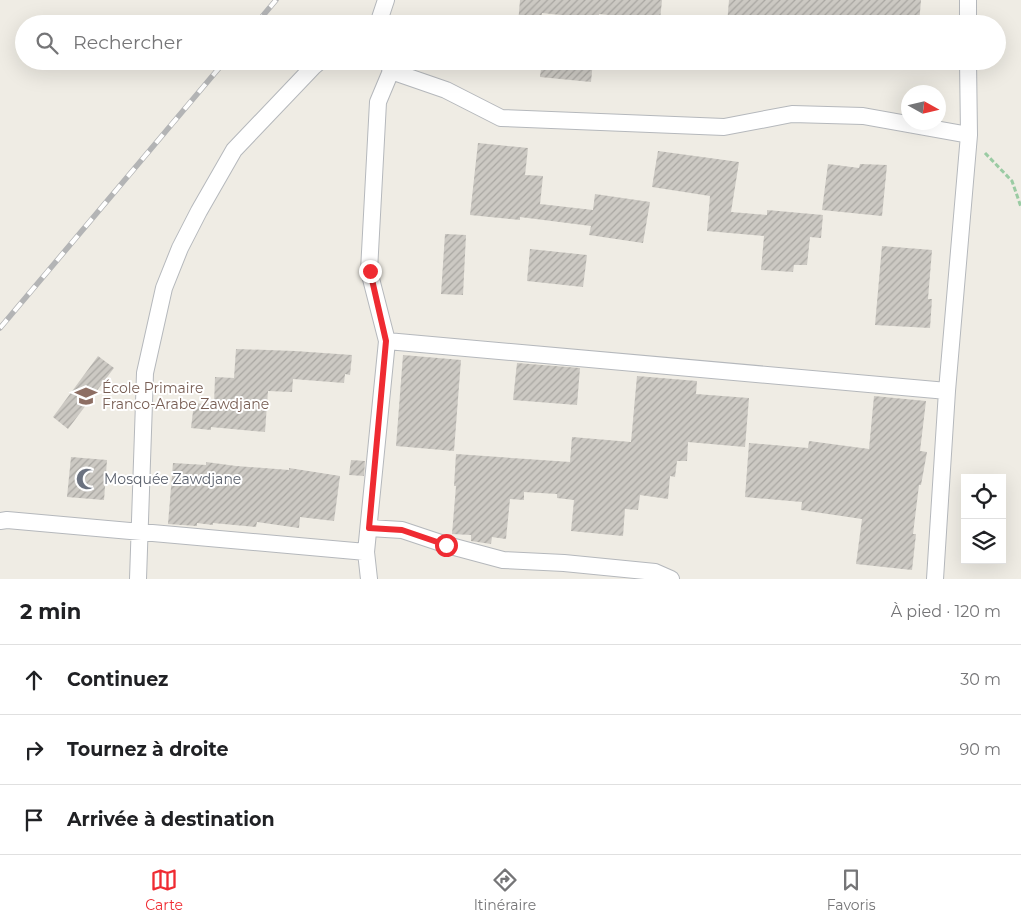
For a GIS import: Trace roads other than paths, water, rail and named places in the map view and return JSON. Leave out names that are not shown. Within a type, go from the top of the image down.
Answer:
[{"type":"street","points":[[381,15],[386,0]]},
{"type":"street","points":[[968,0],[968,15]]},
{"type":"street","points":[[138,579],[145,373],[164,288],[180,248],[199,210],[234,150],[310,70]]},
{"type":"street","points":[[369,579],[366,552],[386,341],[370,271],[378,102],[388,70]]},
{"type":"street","points":[[398,70],[446,90],[501,118],[724,127],[792,114],[863,116],[969,135]]},
{"type":"street","points":[[935,579],[946,391],[969,135],[968,70]]},
{"type":"street","points":[[386,341],[946,391]]},
{"type":"street","points":[[0,521],[8,520],[366,552]]},
{"type":"street","points":[[369,528],[402,530],[446,545],[503,560],[564,563],[655,572],[671,579]]},
{"type":"railway","points":[[264,15],[276,0]]},
{"type":"railway","points":[[0,328],[217,70]]},
{"type":"place","name":"École Primaire Franco-Arabe Zawdjane","points":[[86,396]]},
{"type":"place","name":"Mosquée Zawdjane","points":[[87,479]]}]
